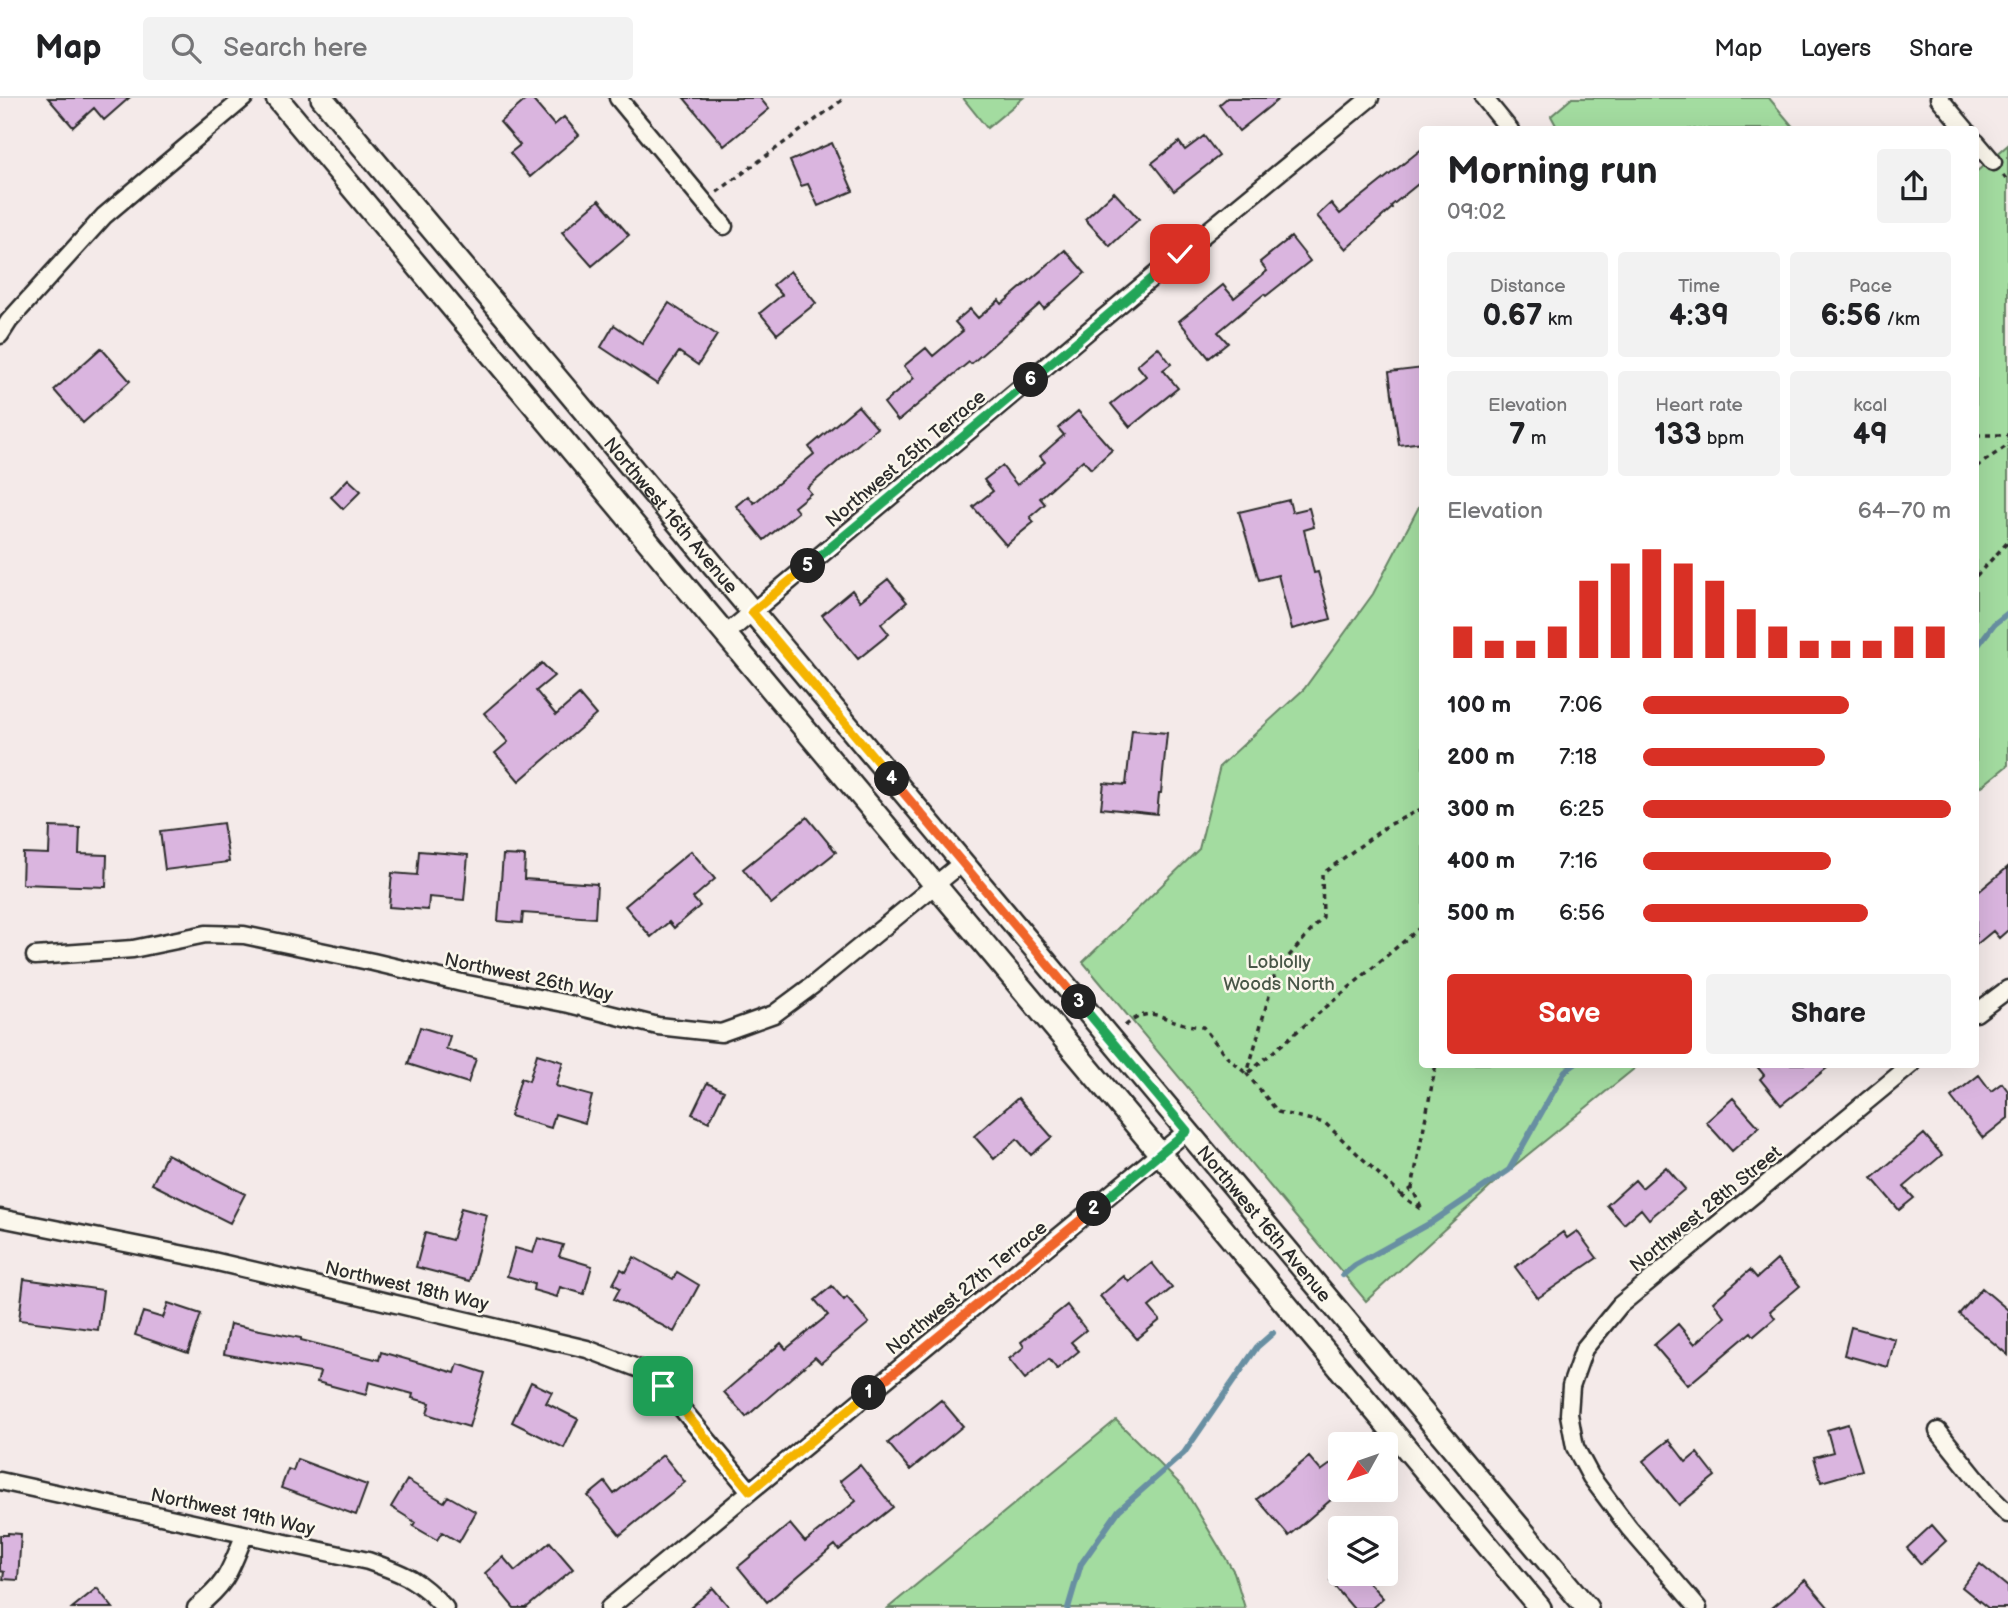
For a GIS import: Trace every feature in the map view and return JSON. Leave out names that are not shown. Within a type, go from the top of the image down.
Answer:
[{"type":"main road","name":"Northwest 16th Avenue","points":[[277,98],[1394,1432]]},
{"type":"main road","name":"Northwest 16th Avenue","points":[[323,98],[1587,1608]]},
{"type":"main road","points":[[498,363],[525,340]]},
{"type":"main road","points":[[1398,1432],[1422,1411]]},
{"type":"main road","name":"Northwest 16th Avenue","points":[[1398,1436],[1540,1608]]},
{"type":"street","points":[[0,335],[9,321],[104,216],[244,98]]},
{"type":"street","points":[[618,98],[724,226]]},
{"type":"street","name":"Northwest 25th Terrace","points":[[725,635],[1370,98]]},
{"type":"street","points":[[1484,98],[1507,126]]},
{"type":"street","points":[[1940,98],[1963,126]]},
{"type":"street","points":[[1979,146],[1993,162]]},
{"type":"street","name":"Northwest 26th Way","points":[[35,956],[133,948],[206,934],[244,935],[569,1004],[658,1026],[721,1033],[774,1014],[962,863]]},
{"type":"street","points":[[1979,1011],[2007,991]]},
{"type":"street","name":"Northwest 28th Street","points":[[1698,1608],[1629,1528],[1591,1476],[1575,1447],[1569,1414],[1571,1386],[1584,1349],[1620,1305],[1907,1068]]},
{"type":"street","name":"Northwest 27th Terrace","points":[[609,1608],[1187,1131]]},
{"type":"street","name":"Northwest 18th Way","points":[[0,1218],[200,1258],[587,1349],[645,1371],[663,1386],[750,1491]]},
{"type":"street","points":[[1938,1431],[2008,1514]]},
{"type":"street","name":"Northwest 19th Way","points":[[0,1481],[368,1561],[407,1575],[426,1587],[445,1608]]},
{"type":"street","points":[[196,1608],[226,1580],[244,1536]]},
{"type":"path","points":[[703,201],[845,98]]},
{"type":"path","points":[[1979,435],[2008,435]]},
{"type":"path","points":[[1979,465],[2008,445]]},
{"type":"path","points":[[1979,573],[2008,542]]},
{"type":"path","points":[[1247,1074],[1276,971],[1323,917],[1322,874],[1387,826],[1419,810]]},
{"type":"path","points":[[1247,1074],[1419,928]]},
{"type":"path","points":[[1124,1027],[1136,1016],[1154,1013],[1182,1024],[1203,1027],[1278,1112],[1325,1123],[1402,1196],[1422,1210],[1412,1188],[1435,1068]]},
{"type":"path","points":[[1402,1196],[1412,1188]]},
{"type":"green space","points":[[963,98],[1023,98],[987,128]]},
{"type":"green space","points":[[1572,98],[1769,98],[1792,126],[1556,126],[1551,116]]},
{"type":"green space","points":[[2008,145],[2008,765],[1979,789],[1979,169]]},
{"type":"green space","name":"Loblolly Woods North","points":[[1419,507],[1419,1068],[1635,1068],[1509,1170],[1366,1301],[1083,962],[1199,849],[1220,766],[1304,689],[1373,594]]},
{"type":"green space","points":[[1116,1420],[1183,1487],[1234,1572],[1245,1608],[888,1608]]},
{"type":"building","points":[[48,98],[129,98],[104,120],[94,108],[73,127]]},
{"type":"building","points":[[531,98],[554,125],[564,117],[579,135],[530,177],[510,153],[520,145],[500,122]]},
{"type":"building","points":[[684,98],[760,98],[769,109],[724,146]]},
{"type":"building","points":[[1227,98],[1280,98],[1239,131],[1219,105]]},
{"type":"building","points":[[1204,136],[1219,156],[1174,191],[1152,163],[1179,142],[1185,150]]},
{"type":"building","points":[[832,143],[853,191],[818,206],[808,184],[801,186],[790,161]]},
{"type":"building","points":[[1419,151],[1419,183],[1346,249],[1317,216],[1331,203],[1340,214]]},
{"type":"building","points":[[1114,192],[1139,219],[1110,246],[1085,219]]},
{"type":"building","points":[[599,200],[629,235],[592,266],[562,232]]},
{"type":"building","points":[[1291,237],[1310,261],[1218,332],[1228,343],[1209,358],[1179,321],[1223,285],[1234,298],[1267,271],[1260,262]]},
{"type":"building","points":[[1065,250],[1085,273],[1044,309],[1040,304],[971,364],[969,362],[898,421],[884,403],[914,378],[904,366],[926,348],[933,356],[963,331],[955,322],[970,309],[978,318],[999,300],[1002,304]]},
{"type":"building","points":[[790,271],[816,303],[777,334],[760,313],[782,295],[773,285]]},
{"type":"building","points":[[669,303],[717,335],[698,365],[679,352],[657,384],[601,347],[614,325],[642,344]]},
{"type":"building","points":[[1158,347],[1171,364],[1163,370],[1178,388],[1130,427],[1111,404],[1146,376],[1137,365]]},
{"type":"building","points":[[101,348],[130,381],[83,423],[54,390]]},
{"type":"building","points":[[1419,368],[1419,442],[1399,445],[1389,372]]},
{"type":"building","points":[[858,406],[877,428],[807,488],[811,493],[794,507],[798,512],[764,540],[736,506],[748,496],[754,503],[814,454],[809,447]]},
{"type":"building","points":[[1078,411],[1112,450],[1091,469],[1083,460],[1040,498],[1045,504],[1030,517],[1034,522],[1006,545],[973,507],[993,491],[984,480],[1002,466],[1017,485],[1045,462],[1040,456],[1064,435],[1058,428]]},
{"type":"building","points":[[348,479],[361,491],[343,509],[331,497]]},
{"type":"building","points":[[1289,500],[1292,512],[1309,508],[1314,527],[1304,530],[1314,573],[1318,572],[1331,619],[1292,629],[1278,575],[1259,580],[1239,512]]},
{"type":"building","points":[[888,579],[907,602],[881,624],[889,634],[858,659],[822,615],[852,590],[860,601]]},
{"type":"building","points":[[542,663],[554,676],[536,691],[556,715],[579,695],[596,715],[519,781],[495,753],[508,742],[484,713]]},
{"type":"building","points":[[1132,730],[1167,733],[1157,814],[1101,808],[1104,783],[1126,785]]},
{"type":"building","points":[[807,817],[836,852],[771,904],[743,869]]},
{"type":"building","points":[[223,823],[229,862],[165,870],[160,831]]},
{"type":"building","points":[[50,827],[80,828],[79,854],[107,855],[106,887],[22,884],[23,853],[49,854]]},
{"type":"building","points":[[419,851],[468,855],[464,900],[429,897],[428,910],[389,907],[392,873],[417,875]]},
{"type":"building","points":[[691,851],[715,879],[693,898],[700,906],[674,928],[669,922],[651,937],[625,906]]},
{"type":"building","points":[[503,855],[525,856],[524,879],[597,884],[595,918],[523,913],[522,923],[498,921]]},
{"type":"building","points":[[2008,867],[2008,930],[1999,938],[1993,931],[1979,943],[1979,891]]},
{"type":"building","points":[[420,1027],[450,1036],[446,1049],[476,1059],[468,1083],[408,1064]]},
{"type":"building","points":[[537,1054],[563,1062],[556,1086],[592,1096],[585,1123],[555,1114],[551,1128],[510,1116],[521,1078],[529,1081]]},
{"type":"building","points":[[1758,1068],[1827,1068],[1781,1105],[1760,1079],[1764,1075]]},
{"type":"building","points":[[1979,1075],[1991,1091],[2002,1083],[2008,1091],[2008,1118],[1983,1138],[1951,1097]]},
{"type":"building","points":[[707,1083],[724,1091],[709,1122],[692,1114]]},
{"type":"building","points":[[1018,1098],[1052,1137],[1031,1155],[1017,1139],[994,1159],[974,1136]]},
{"type":"building","points":[[1733,1098],[1759,1127],[1732,1151],[1706,1122]]},
{"type":"building","points":[[1924,1134],[1942,1155],[1904,1187],[1914,1198],[1899,1210],[1872,1178]]},
{"type":"building","points":[[167,1154],[245,1194],[230,1223],[152,1184]]},
{"type":"building","points":[[1666,1167],[1685,1189],[1649,1219],[1641,1209],[1624,1224],[1607,1205],[1635,1180],[1642,1188]]},
{"type":"building","points":[[461,1208],[487,1215],[470,1281],[416,1267],[425,1233],[452,1240]]},
{"type":"building","points":[[1577,1231],[1597,1258],[1538,1298],[1515,1267],[1563,1232],[1567,1238]]},
{"type":"building","points":[[538,1238],[563,1245],[559,1256],[592,1266],[584,1294],[560,1287],[557,1297],[533,1290],[534,1284],[507,1276],[515,1248],[533,1253]]},
{"type":"building","points":[[634,1257],[673,1279],[677,1272],[699,1285],[674,1332],[614,1299],[620,1288],[613,1284],[621,1269],[626,1272]]},
{"type":"building","points":[[1777,1260],[1800,1286],[1770,1311],[1775,1318],[1754,1336],[1751,1332],[1688,1385],[1654,1345],[1678,1324],[1695,1344],[1725,1317],[1713,1302],[1750,1270],[1757,1278]]},
{"type":"building","points":[[1152,1263],[1172,1288],[1149,1307],[1160,1320],[1137,1339],[1100,1296],[1124,1276],[1129,1282]]},
{"type":"building","points":[[24,1279],[103,1290],[98,1330],[19,1320]]},
{"type":"building","points":[[832,1286],[844,1300],[847,1297],[869,1323],[821,1363],[815,1357],[746,1417],[724,1392],[781,1343],[786,1349],[828,1315],[815,1300]]},
{"type":"building","points":[[1982,1288],[2008,1310],[2008,1355],[1959,1314]]},
{"type":"building","points":[[168,1303],[201,1314],[188,1353],[135,1335],[143,1312],[163,1318]]},
{"type":"building","points":[[1067,1305],[1086,1330],[1071,1342],[1079,1351],[1057,1369],[1049,1359],[1025,1379],[1009,1359],[1024,1347],[1021,1342]]},
{"type":"building","points":[[230,1324],[301,1338],[379,1360],[381,1352],[455,1373],[458,1364],[485,1373],[469,1427],[427,1414],[430,1403],[412,1398],[413,1394],[369,1382],[366,1395],[317,1382],[320,1372],[224,1354]]},
{"type":"building","points":[[1851,1327],[1895,1339],[1888,1367],[1844,1355]]},
{"type":"building","points":[[531,1382],[552,1392],[546,1403],[578,1419],[564,1448],[512,1422]]},
{"type":"building","points":[[941,1400],[963,1426],[910,1470],[888,1443]]},
{"type":"building","points":[[1848,1424],[1862,1470],[1821,1482],[1814,1457],[1833,1452],[1827,1430]]},
{"type":"building","points":[[1669,1440],[1686,1462],[1697,1453],[1715,1476],[1679,1505],[1643,1461]]},
{"type":"building","points":[[663,1455],[685,1482],[620,1535],[588,1496],[605,1482],[614,1494]]},
{"type":"building","points":[[1309,1457],[1321,1471],[1328,1466],[1328,1502],[1289,1536],[1257,1499]]},
{"type":"building","points":[[297,1459],[367,1485],[356,1515],[281,1488],[288,1469],[293,1471]]},
{"type":"building","points":[[860,1465],[893,1507],[839,1550],[835,1545],[767,1602],[738,1567],[790,1524],[805,1542],[856,1501],[840,1481]]},
{"type":"building","points":[[407,1480],[444,1502],[448,1496],[476,1512],[459,1542],[442,1532],[437,1540],[413,1526],[415,1522],[391,1507]]},
{"type":"building","points":[[1932,1525],[1946,1541],[1921,1564],[1907,1548]]},
{"type":"building","points":[[21,1534],[18,1580],[3,1579],[4,1572],[0,1571],[0,1535]]},
{"type":"building","points":[[550,1542],[573,1569],[526,1608],[514,1608],[485,1573],[503,1557],[515,1571]]},
{"type":"building","points":[[1980,1564],[2008,1587],[2008,1608],[1988,1608],[1962,1587]]},
{"type":"building","points":[[1805,1580],[1829,1608],[1772,1608]]},
{"type":"building","points":[[1334,1586],[1372,1586],[1383,1598],[1372,1608],[1353,1608]]},
{"type":"building","points":[[97,1588],[113,1608],[72,1608]]},
{"type":"building","points":[[713,1588],[730,1608],[690,1608]]},
{"type":"waterway","points":[[1979,644],[1994,624],[2008,613]]},
{"type":"waterway","points":[[1343,1275],[1355,1265],[1432,1222],[1509,1170],[1565,1071],[1569,1068]]},
{"type":"waterway","points":[[1068,1608],[1081,1564],[1119,1510],[1184,1453],[1257,1347],[1273,1333]]},
{"type":"route","points":[[663,1386],[750,1491],[1187,1131],[752,612],[1180,254]]}]
